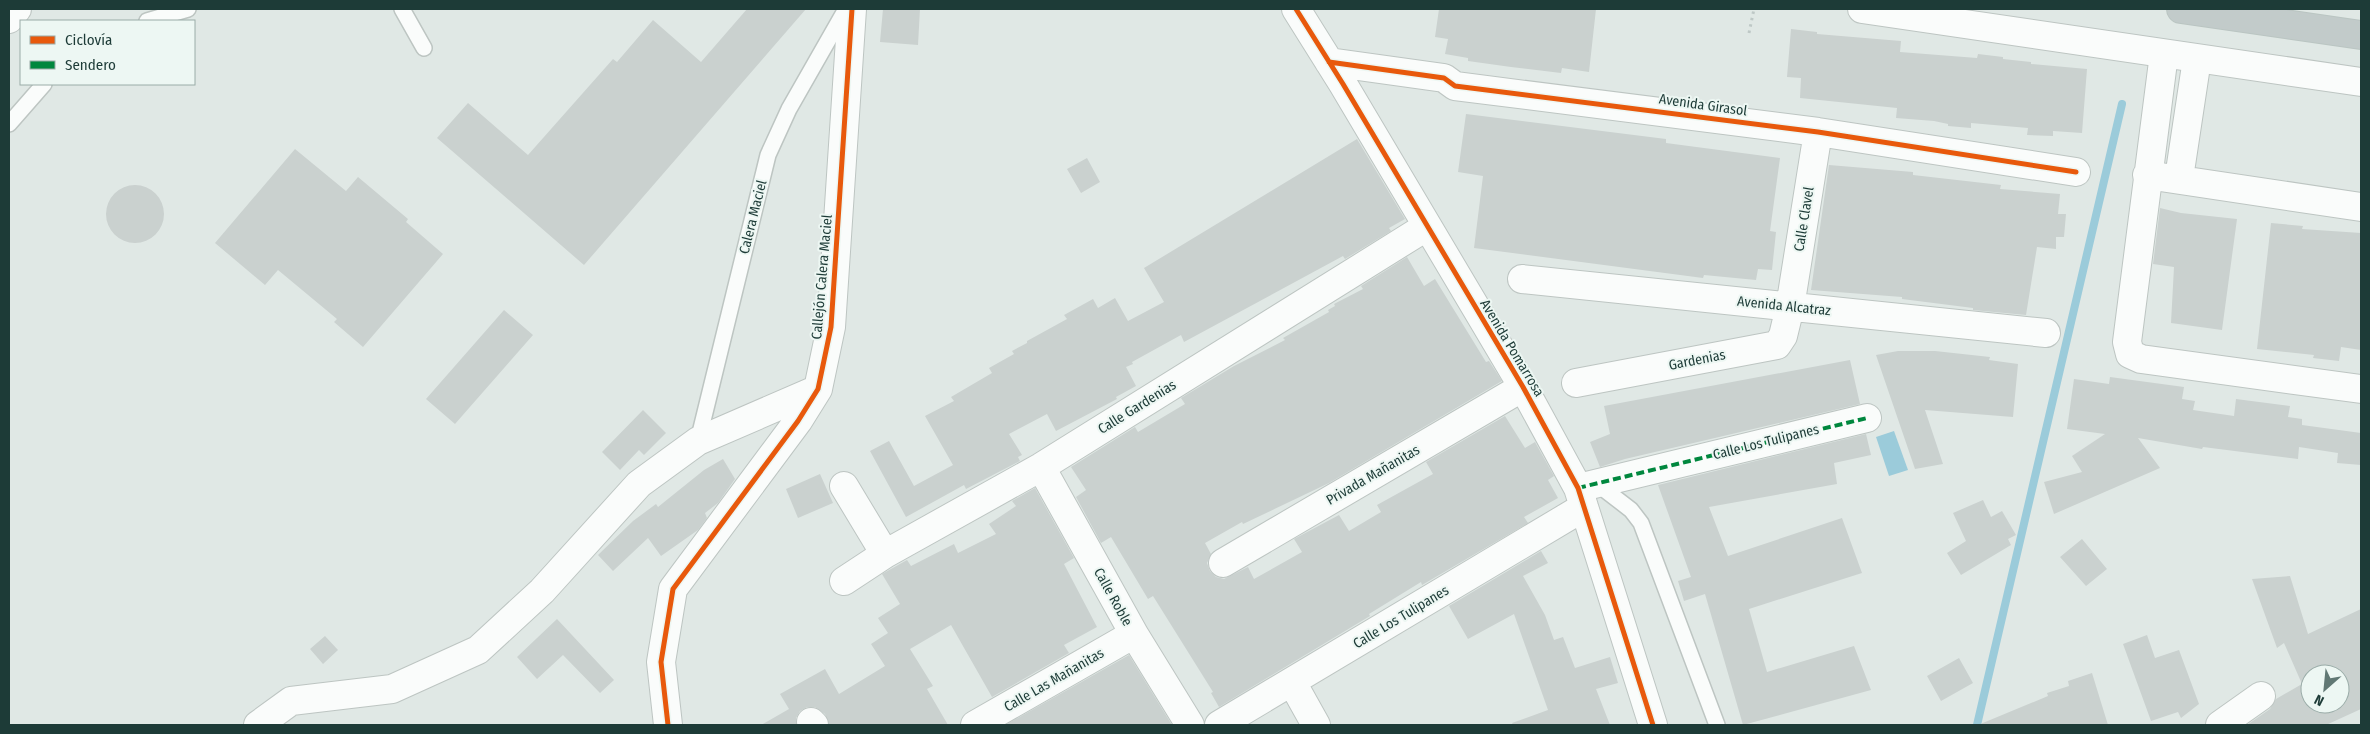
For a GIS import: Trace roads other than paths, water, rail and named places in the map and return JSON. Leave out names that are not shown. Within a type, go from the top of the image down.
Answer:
[{"type":"highway","points":[[2181,9],[2361,35]]},
{"type":"street","points":[[9,19],[17,9]]},
{"type":"street","name":"Callejón Calera Maciel","points":[[668,725],[661,662],[673,589],[798,421],[818,389],[831,327],[852,9]]},
{"type":"street","name":"Avenida Pomarrosa","points":[[1296,9],[1586,493],[1653,725]]},
{"type":"street","points":[[1862,9],[2361,82]]},
{"type":"street","points":[[2164,54],[2147,175],[2128,342],[2130,354],[2141,359],[2361,389]]},
{"type":"street","points":[[2179,178],[2197,59]]},
{"type":"street","name":"Avenida Girasol","points":[[1336,73],[1444,78],[1455,86],[1818,132],[2076,172]]},
{"type":"street","points":[[2158,101],[2190,106]]},
{"type":"street","name":"Calle Clavel","points":[[1790,307],[1818,132]]},
{"type":"street","points":[[2147,175],[2179,178],[2361,206]]},
{"type":"street","name":"Calle Gardenias","points":[[844,581],[886,554],[1040,467],[1426,227]]},
{"type":"street","name":"Avenida Alcatraz","points":[[1522,279],[2046,333]]},
{"type":"street","name":"Gardenias","points":[[1576,382],[1777,345],[1783,336],[1790,307]]},
{"type":"street","name":"Privada Mañanitas","points":[[1223,563],[1523,387]]},
{"type":"street","points":[[258,725],[291,701],[392,689],[478,650],[542,591],[640,484],[698,441],[818,389]]},
{"type":"street","name":"Calle Los Tulipanes","points":[[1218,725],[1292,682],[1586,493],[1867,418]]},
{"type":"street","name":"Calle Roble","points":[[1040,467],[1134,634],[1190,725]]},
{"type":"street","points":[[844,486],[886,554]]},
{"type":"street","name":"Calle Las Mañanitas","points":[[975,725],[1134,634]]},
{"type":"street","points":[[1292,682],[1316,725]]},
{"type":"street","points":[[2220,725],[2261,696]]},
{"type":"lane","points":[[150,20],[188,9]]},
{"type":"lane","points":[[402,9],[424,48]]},
{"type":"lane","name":"Calera Maciel","points":[[698,441],[768,155],[789,109],[846,9]]},
{"type":"lane","points":[[9,124],[43,85]]},
{"type":"lane","points":[[1586,493],[1630,510],[1641,524],[1717,725]]},
{"type":"water","points":[[1894,431],[1908,470],[1889,476],[1876,437]]},
{"type":"waterway","points":[[1977,725],[2122,104]]}]
